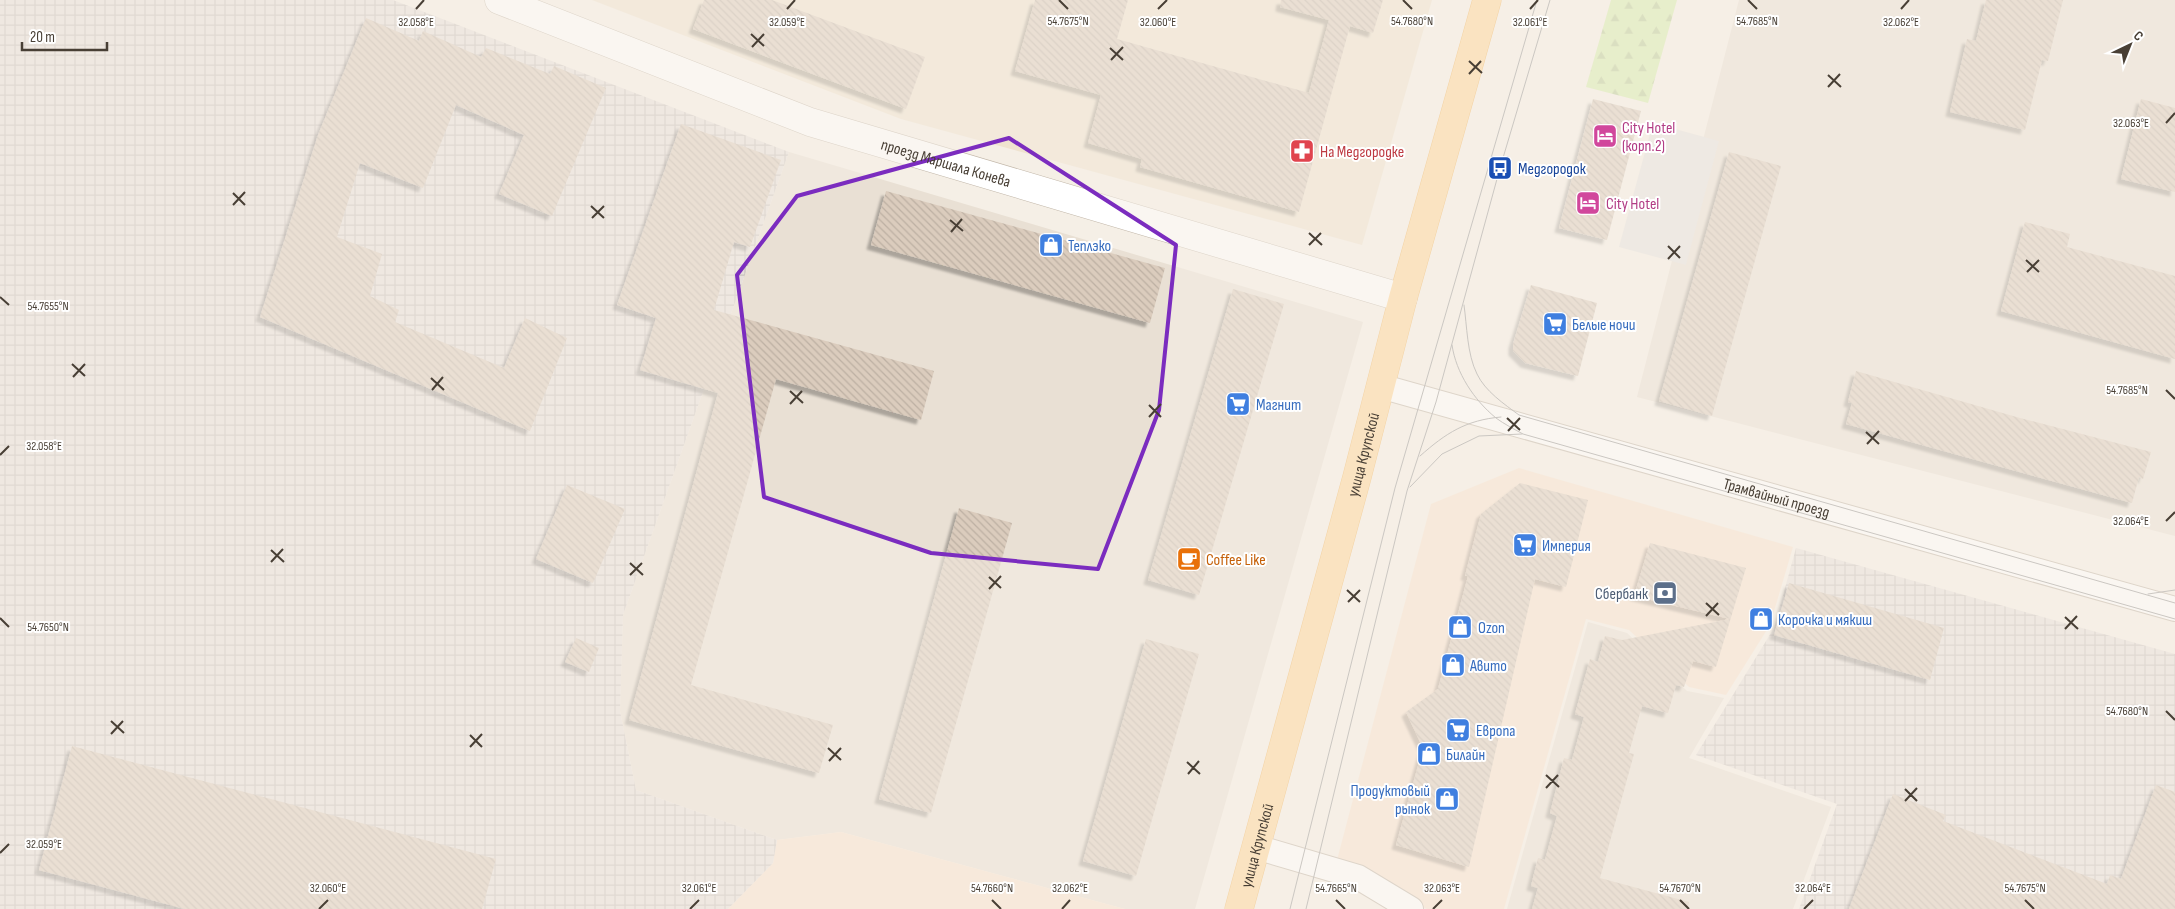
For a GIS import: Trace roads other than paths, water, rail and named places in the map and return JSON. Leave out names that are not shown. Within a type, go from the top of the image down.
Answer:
[{"type":"main road","name":"улица Крупской","points":[[1239,909],[1402,298],[1487,0]]},
{"type":"street","name":"проезд Маршала Конева","points":[[499,0],[810,122],[1402,298]]},
{"type":"street","name":"Трамвайный проезд","points":[[1380,386],[2175,609]]},
{"type":"street","points":[[1256,847],[1358,877],[1411,909]]},
{"type":"tram line","points":[[1290,909],[1395,488],[1537,0]]},
{"type":"tram line","points":[[1306,909],[1407,491],[1436,402],[1500,168],[1550,0]]},
{"type":"tram line","points":[[1464,305],[1469,349],[1477,374],[1490,392],[1519,415],[2175,603]]},
{"type":"tram line","points":[[1452,345],[1457,366],[1467,385],[1480,403],[1496,418],[1523,434],[2175,619]]},
{"type":"tram line","points":[[1420,456],[1457,429],[1477,421],[1501,417]]},
{"type":"tram line","points":[[1410,487],[1442,454],[1479,436],[1522,434]]},
{"type":"tram line","points":[[2148,594],[2175,590]]},
{"type":"place","name":"City Hotel (корп.2)","points":[[1605,136]]},
{"type":"place","name":"На Медгородке","points":[[1302,151]]},
{"type":"place","name":"Медгородок","points":[[1500,168]]},
{"type":"place","name":"City Hotel","points":[[1588,203]]},
{"type":"place","name":"Теплэко","points":[[1051,245]]},
{"type":"place","name":"Белые ночи","points":[[1555,324]]},
{"type":"place","name":"Магнит","points":[[1238,404]]},
{"type":"place","name":"Империя","points":[[1525,545]]},
{"type":"place","name":"Coffee Like","points":[[1189,559]]},
{"type":"place","name":"Сбербанк","points":[[1665,593]]},
{"type":"place","name":"Корочка и мякиш","points":[[1761,619]]},
{"type":"place","name":"Ozon","points":[[1460,627]]},
{"type":"place","name":"Авито","points":[[1453,665]]},
{"type":"place","name":"Европа","points":[[1458,730]]},
{"type":"place","name":"Билайн","points":[[1429,754]]},
{"type":"place","name":"Продуктовый рынок","points":[[1447,799]]}]
